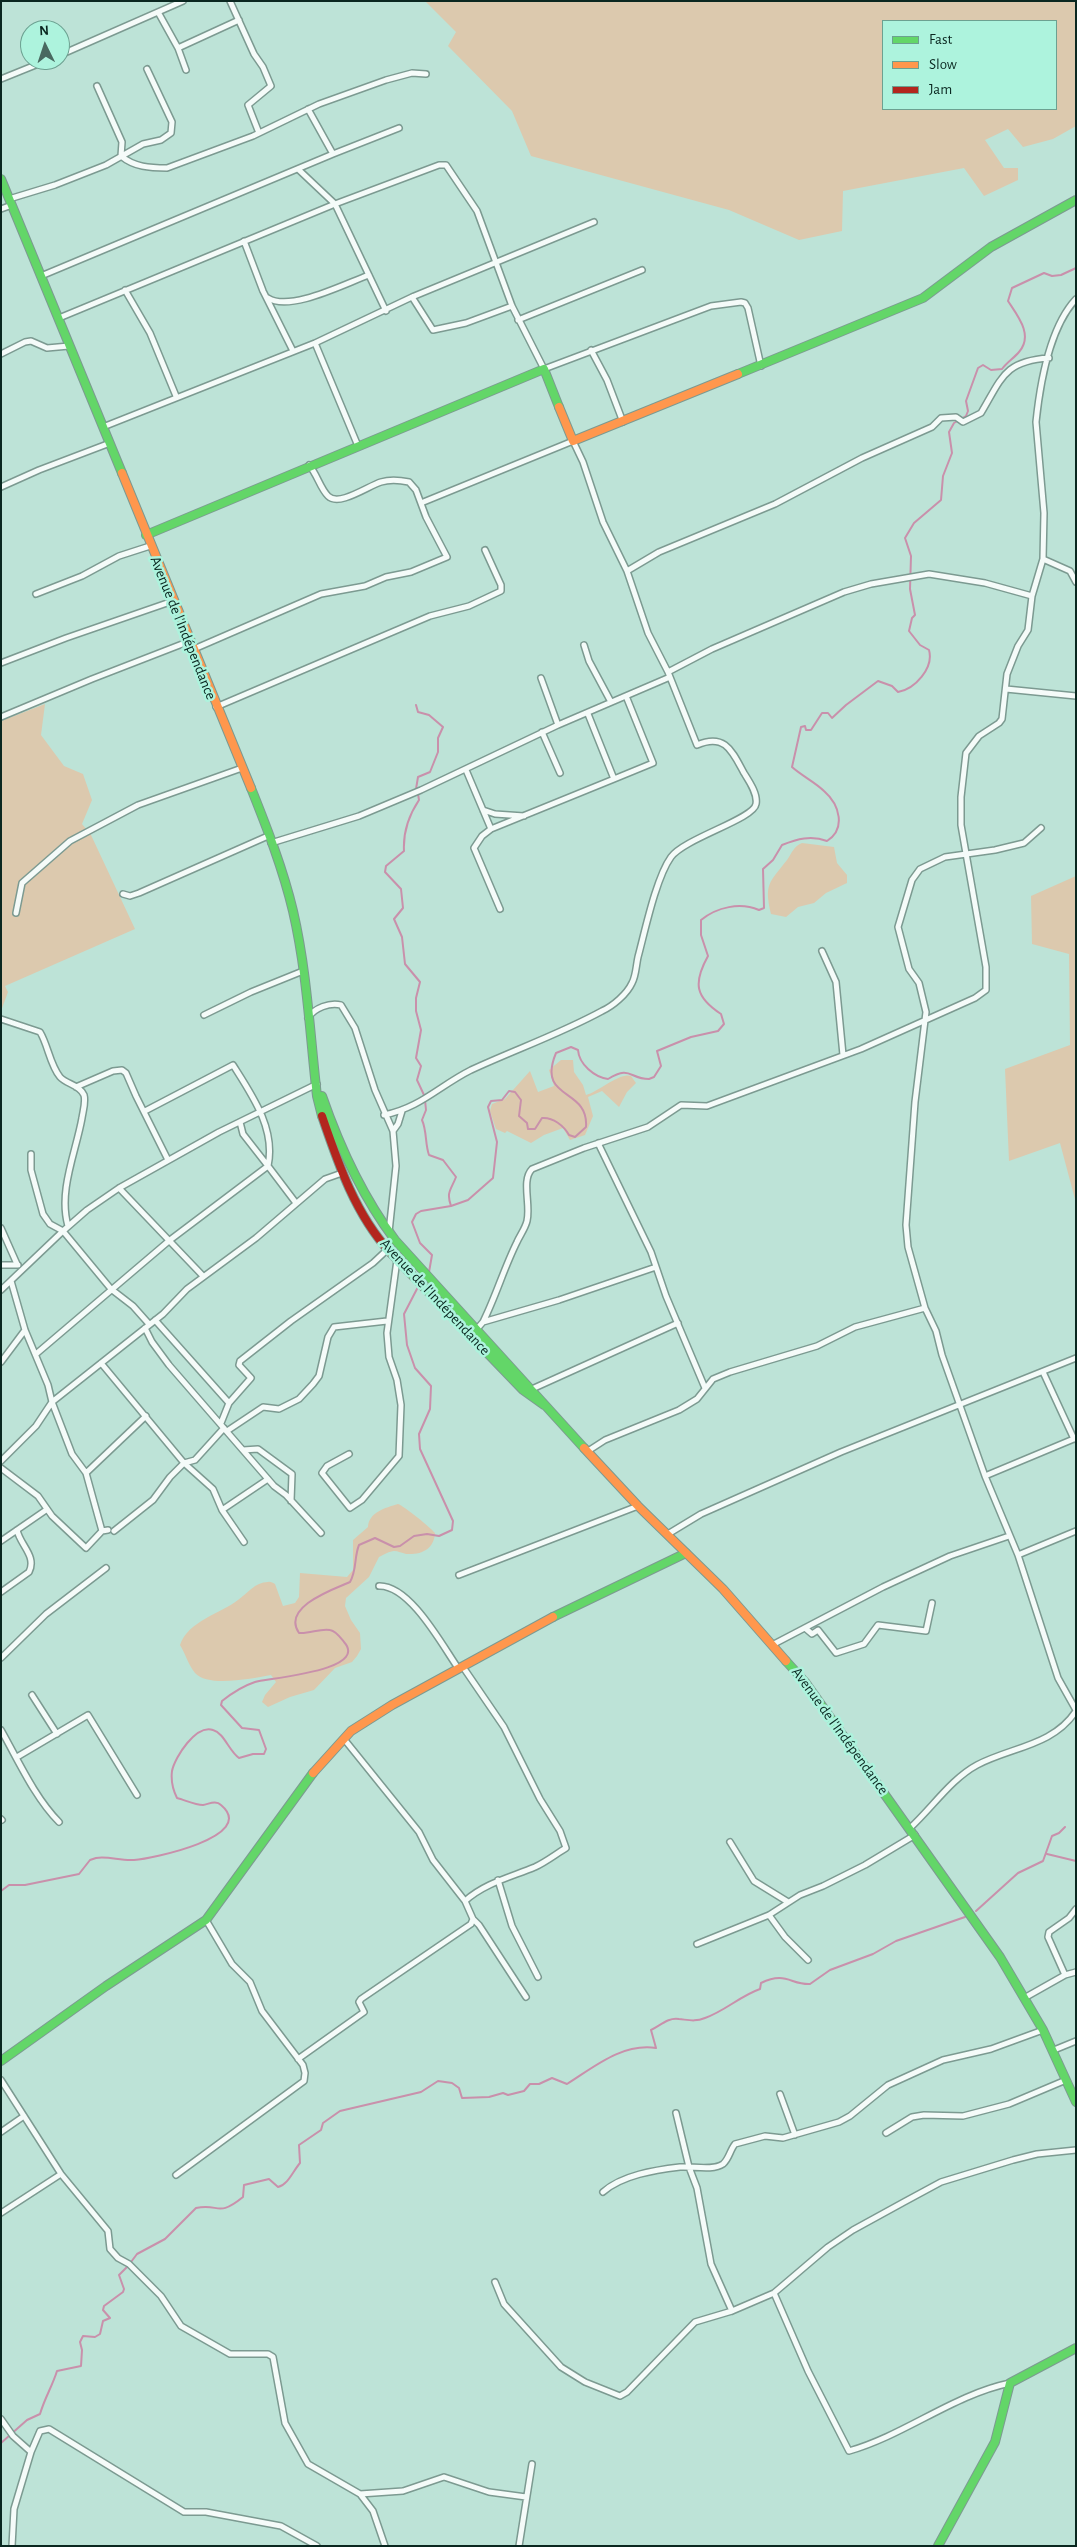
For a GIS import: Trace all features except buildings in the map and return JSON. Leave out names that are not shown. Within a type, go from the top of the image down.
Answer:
[{"type":"main road","name":"Avenue de l'Indépendance","points":[[1,179],[270,839],[293,912],[303,971],[321,1114],[342,1172],[364,1215],[397,1260],[523,1390],[544,1405]]},
{"type":"main road","points":[[146,536],[544,369],[573,441],[923,298],[941,288],[989,249],[1015,232],[1076,200]]},
{"type":"main road","name":"Avenue de l'Indépendance","points":[[318,1087],[353,1176],[374,1213],[388,1232],[478,1329],[544,1405],[638,1506],[668,1534],[774,1644],[805,1682],[916,1835],[1000,1956],[1026,1997],[1054,2050],[1076,2102]]},
{"type":"main road","points":[[1,2061],[106,1986],[206,1920],[323,1760],[351,1731],[392,1705],[550,1619],[686,1553]]},
{"type":"main road","points":[[938,2546],[987,2460],[995,2442],[1010,2383],[1076,2348]]},
{"type":"street","points":[[70,51],[158,12],[170,3],[183,1]]},
{"type":"street","points":[[230,1],[271,86],[248,105],[258,133]]},
{"type":"street","points":[[158,12],[178,48],[186,70]]},
{"type":"street","points":[[178,48],[239,20]]},
{"type":"street","points":[[1,209],[10,202],[55,186],[171,133],[172,122],[147,69]]},
{"type":"street","points":[[1,79],[23,70]]},
{"type":"street","points":[[121,156],[138,165],[151,168],[166,168],[258,133],[308,109],[401,75],[426,74]]},
{"type":"street","points":[[97,86],[122,142],[121,156]]},
{"type":"street","points":[[308,109],[332,154]]},
{"type":"street","points":[[41,276],[299,170],[332,154],[399,128]]},
{"type":"street","points":[[59,318],[335,204],[433,166],[446,165],[476,211],[518,320],[544,369],[711,306],[741,302],[745,303],[748,308],[760,366]]},
{"type":"street","points":[[299,170],[335,204],[386,311]]},
{"type":"street","points":[[103,427],[314,342],[386,311],[412,297],[594,222]]},
{"type":"street","points":[[244,241],[266,297],[292,350]]},
{"type":"street","points":[[518,320],[642,270]]},
{"type":"street","points":[[266,297],[278,303],[304,300],[368,275]]},
{"type":"street","points":[[125,290],[150,333],[176,396]]},
{"type":"street","points":[[412,297],[433,330],[466,323],[512,306]]},
{"type":"street","points":[[478,1329],[484,1322],[528,1220],[527,1174],[532,1169],[598,1143],[648,1127],[680,1106],[707,1106],[843,1055],[925,1022],[979,996],[986,990],[985,958],[960,811],[966,753],[979,736],[999,724],[1004,709],[1008,674],[1013,658],[1028,630],[1032,596],[1042,559],[1044,513],[1036,422],[1043,372],[1062,315],[1076,298]]},
{"type":"street","points":[[1,354],[31,341],[47,348],[69,346]]},
{"type":"street","points":[[314,342],[358,446]]},
{"type":"street","points":[[591,350],[607,380],[623,422]]},
{"type":"street","points":[[627,571],[658,552],[775,504],[870,454],[932,427],[941,418],[958,417],[963,422],[981,413],[996,386],[1013,366],[1031,359],[1049,358]]},
{"type":"street","points":[[384,1115],[402,1111],[418,1104],[469,1071],[585,1020],[615,1003],[633,982],[660,882],[672,856],[690,841],[736,820],[754,809],[756,797],[730,750],[722,742],[714,740],[697,745],[669,674],[648,633],[627,571],[603,522],[583,462],[573,441],[421,503]]},
{"type":"street","points":[[1,487],[39,470],[110,443]]},
{"type":"street","points":[[1,717],[92,679],[192,645],[321,594],[365,586],[386,577],[411,572],[447,557],[416,490],[409,482],[394,480],[361,490],[344,499],[334,500],[327,495],[309,466]]},
{"type":"street","points":[[36,594],[82,576],[119,556],[150,546]]},
{"type":"street","points":[[216,707],[430,616],[470,606],[500,592],[501,585],[485,550]]},
{"type":"street","points":[[1042,559],[1070,571],[1076,582]]},
{"type":"street","points":[[123,894],[130,896],[140,893],[270,839],[359,816],[466,770],[542,732],[588,714],[669,674],[712,649],[814,607],[844,592],[871,584],[929,574],[985,583],[1032,596]]},
{"type":"street","points":[[1,663],[66,638],[174,601]]},
{"type":"street","points":[[584,645],[589,661],[610,702]]},
{"type":"street","points":[[540,678],[558,725]]},
{"type":"street","points":[[1006,689],[1076,696]]},
{"type":"street","points":[[500,908],[474,848],[482,836],[492,829],[653,763],[626,696]]},
{"type":"street","points":[[588,714],[614,780]]},
{"type":"street","points":[[542,732],[560,773]]},
{"type":"street","points":[[16,913],[22,883],[70,842],[138,805],[242,768]]},
{"type":"street","points":[[466,770],[492,829]]},
{"type":"street","points":[[483,810],[495,814],[527,816]]},
{"type":"street","points":[[910,1828],[967,1772],[1005,1753],[1030,1747],[1061,1728],[1076,1710],[1058,1678],[1018,1555],[985,1476],[942,1355],[936,1331],[925,1308],[908,1247],[906,1225],[915,1102],[926,1012],[919,982],[909,969],[898,927],[912,880],[920,869],[945,857],[966,855],[1024,843],[1041,828]]},
{"type":"street","points":[[822,951],[831,966],[836,982],[843,1055]]},
{"type":"street","points":[[204,1015],[267,985],[303,971]]},
{"type":"street","points":[[308,1019],[313,1012],[329,1004],[341,1005],[354,1028],[384,1115],[393,1131],[396,1166],[388,1232]]},
{"type":"street","points":[[1,1019],[40,1032],[56,1072],[62,1079],[76,1087],[84,1095],[65,1201],[65,1214],[68,1226]]},
{"type":"street","points":[[145,1111],[233,1065],[261,1112],[269,1141],[268,1166]]},
{"type":"street","points":[[76,1087],[113,1071],[122,1070],[126,1072],[168,1160]]},
{"type":"street","points":[[1,1290],[63,1230],[119,1188],[240,1122],[318,1087]]},
{"type":"street","points":[[393,1131],[398,1124],[402,1111]]},
{"type":"street","points":[[240,1122],[243,1134],[296,1203]]},
{"type":"street","points":[[598,1143],[656,1267],[705,1388]]},
{"type":"street","points":[[32,1154],[33,1183],[43,1214],[50,1224],[63,1230],[111,1289],[133,1306],[147,1326],[152,1342],[168,1365],[268,1479],[321,1534]]},
{"type":"street","points":[[36,1354],[170,1240],[268,1166]]},
{"type":"street","points":[[1,1461],[36,1426],[52,1402],[155,1320],[203,1276],[256,1238],[325,1179],[342,1172]]},
{"type":"street","points":[[119,1188],[203,1276]]},
{"type":"street","points":[[1,1228],[17,1264],[23,1268]]},
{"type":"street","points":[[224,1427],[229,1402],[251,1378],[239,1365],[240,1361],[292,1321],[374,1263],[388,1249]]},
{"type":"street","points":[[349,1454],[327,1466],[322,1473],[350,1508],[362,1500],[399,1456],[401,1405],[397,1380],[389,1357],[387,1320],[390,1314],[397,1260]]},
{"type":"street","points":[[1,1265],[17,1264]]},
{"type":"street","points":[[484,1322],[656,1267]]},
{"type":"street","points":[[11,1281],[25,1330],[48,1385],[52,1402],[72,1454],[86,1473],[102,1531]]},
{"type":"street","points":[[588,1451],[605,1440],[679,1410],[697,1399],[713,1380],[730,1372],[817,1346],[855,1327],[925,1308]]},
{"type":"street","points":[[155,1320],[229,1402]]},
{"type":"street","points":[[1,1468],[38,1496],[46,1510],[86,1548],[102,1531],[111,1530],[153,1500],[170,1477],[184,1463],[194,1460],[224,1427],[263,1407],[279,1409],[299,1399],[319,1376],[328,1338],[334,1327],[387,1320]]},
{"type":"street","points":[[532,1389],[678,1323]]},
{"type":"street","points":[[1,1362],[25,1330]]},
{"type":"street","points":[[668,1534],[701,1514],[759,1488],[1076,1358]]},
{"type":"street","points":[[101,1364],[184,1463],[213,1489],[222,1510],[244,1542]]},
{"type":"street","points":[[985,1476],[1075,1439],[1043,1372]]},
{"type":"street","points":[[86,1473],[146,1416]]},
{"type":"street","points":[[243,1450],[258,1450],[292,1474],[291,1501]]},
{"type":"street","points":[[222,1510],[268,1479]]},
{"type":"street","points":[[458,1575],[638,1506]]},
{"type":"street","points":[[1,1541],[46,1510]]},
{"type":"street","points":[[1,1592],[29,1572],[31,1567],[31,1560],[18,1540],[17,1530]]},
{"type":"street","points":[[1018,1555],[1076,1531]]},
{"type":"street","points":[[774,1644],[883,1587],[950,1556],[1009,1536]]},
{"type":"street","points":[[1,1658],[46,1614],[106,1568]]},
{"type":"street","points":[[379,1586],[390,1588],[410,1600],[504,1727],[540,1799],[560,1831],[566,1848],[537,1866],[498,1880],[465,1901]]},
{"type":"street","points":[[805,1628],[812,1634],[818,1630],[836,1653],[864,1644],[878,1624],[926,1630],[932,1602]]},
{"type":"street","points":[[32,1695],[57,1734]]},
{"type":"street","points":[[17,1757],[88,1715],[137,1794]]},
{"type":"street","points":[[1,1730],[37,1794],[48,1811],[59,1822]]},
{"type":"street","points":[[344,1739],[419,1832],[433,1860],[465,1901],[473,1919],[480,1925],[526,1997]]},
{"type":"street","points":[[697,1944],[769,1915],[788,1902],[866,1865],[916,1835]]},
{"type":"street","points":[[730,1842],[754,1881],[788,1902]]},
{"type":"street","points":[[498,1880],[512,1926],[538,1977]]},
{"type":"street","points":[[1065,1975],[1048,1937],[1049,1932],[1069,1918],[1076,1909]]},
{"type":"street","points":[[769,1915],[785,1937],[808,1960]]},
{"type":"street","points":[[298,2059],[364,2012],[359,2002],[361,1999],[471,1924],[473,1919]]},
{"type":"street","points":[[176,2175],[304,2081],[305,2073],[298,2059],[262,2011],[250,1982],[232,1964],[206,1920]]},
{"type":"street","points":[[1026,1997],[1065,1975],[1076,1972]]},
{"type":"street","points":[[603,2192],[615,2183],[630,2177],[689,2167],[718,2166],[725,2161],[735,2144],[765,2136],[784,2138],[839,2122],[850,2116],[888,2085],[943,2060],[991,2049],[1043,2030]]},
{"type":"street","points":[[1054,2050],[1076,2042]]},
{"type":"street","points":[[1,2080],[61,2174],[108,2231],[110,2248],[118,2258],[128,2264],[161,2296],[184,2329],[226,2353],[268,2354],[273,2357],[285,2423],[308,2464],[360,2494],[373,2511],[385,2546]]},
{"type":"street","points":[[886,2134],[912,2117],[924,2115],[962,2116],[1009,2104],[1067,2080]]},
{"type":"street","points":[[780,2094],[795,2134]]},
{"type":"street","points":[[676,2113],[689,2167],[697,2188],[714,2275],[732,2312]]},
{"type":"street","points":[[1,2132],[24,2116]]},
{"type":"street","points":[[495,2282],[504,2304],[561,2367],[585,2382],[620,2396],[627,2392],[695,2322],[732,2312],[774,2293],[805,2265],[853,2230],[941,2182],[1037,2154],[1076,2150]]},
{"type":"street","points":[[1,2213],[61,2174]]},
{"type":"street","points":[[774,2293],[812,2379],[849,2451],[874,2443],[964,2399],[996,2386],[1010,2383]]},
{"type":"street","points":[[1,2419],[13,2436],[30,2452]]},
{"type":"street","points":[[12,2546],[14,2509],[30,2452],[40,2431],[49,2429],[184,2512],[206,2512],[281,2526],[317,2546]]},
{"type":"street","points":[[519,2546],[532,2464]]},
{"type":"street","points":[[360,2494],[403,2491],[444,2477],[487,2492],[526,2497]]},
{"type":"shaded area","points":[[425,1],[1076,1],[1076,126],[1053,139],[1023,147],[1008,129],[985,140],[1004,168],[1018,168],[1018,180],[984,196],[964,168],[843,191],[842,231],[799,240],[729,210],[531,156],[512,111],[448,46],[456,32]]},
{"type":"shaded area","points":[[45,704],[41,735],[64,766],[83,774],[92,800],[82,824],[91,835],[135,929],[5,986],[8,992],[1,1011],[1,721]]},
{"type":"shaded area","points":[[802,843],[834,847],[837,863],[847,875],[847,883],[826,893],[814,903],[798,907],[786,917],[771,914],[768,890],[772,879],[795,848]]},
{"type":"shaded area","points":[[1076,876],[1076,1203],[1060,1143],[1009,1161],[1005,1069],[1070,1045],[1069,954],[1032,944],[1031,896]]},
{"type":"shaded area","points":[[561,1060],[573,1060],[574,1072],[583,1085],[586,1095],[621,1077],[631,1076],[636,1083],[627,1092],[619,1107],[602,1091],[588,1097],[593,1116],[585,1135],[570,1140],[563,1128],[544,1135],[531,1143],[507,1131],[505,1133],[496,1129],[490,1111],[492,1104],[505,1099],[530,1071],[538,1092],[554,1086],[549,1070]]},
{"type":"shaded area","points":[[398,1504],[411,1512],[432,1530],[435,1533],[434,1539],[430,1547],[422,1552],[406,1554],[392,1551],[379,1557],[369,1577],[346,1598],[345,1606],[351,1620],[360,1633],[361,1649],[352,1662],[335,1668],[314,1690],[290,1697],[268,1707],[262,1702],[265,1695],[276,1682],[271,1675],[243,1680],[220,1681],[201,1678],[195,1673],[180,1645],[184,1637],[197,1624],[231,1605],[259,1584],[270,1582],[275,1584],[283,1606],[295,1603],[299,1597],[300,1573],[347,1577],[353,1570],[353,1540],[368,1527],[371,1518],[375,1514]]},
{"type":"waterway","points":[[429,1272],[432,1255],[420,1243],[412,1222],[416,1214],[421,1211],[451,1206],[468,1200],[493,1178],[497,1142],[488,1107],[491,1101],[502,1100],[509,1091],[515,1092],[521,1100],[519,1116],[527,1123],[528,1129],[535,1129],[542,1118],[546,1118],[558,1123],[569,1135],[575,1137],[586,1127],[585,1114],[580,1105],[557,1087],[553,1079],[552,1068],[556,1053],[571,1047],[578,1050],[584,1065],[593,1073],[603,1078],[608,1079],[621,1073],[626,1073],[649,1079],[654,1077],[661,1066],[657,1051],[691,1037],[718,1031],[724,1024],[721,1014],[706,1002],[699,989],[700,974],[708,956],[701,935],[701,920],[714,912],[729,907],[744,906],[759,910],[764,908],[763,869],[773,860],[782,845],[793,841],[815,838],[827,841],[837,830],[839,817],[830,797],[792,767],[801,727],[805,726],[806,730],[811,730],[822,713],[828,713],[832,718],[878,681],[892,686],[898,692],[911,687],[922,677],[929,664],[930,657],[929,650],[920,645],[909,631],[912,618],[915,615],[910,589],[911,556],[905,538],[914,523],[941,500],[943,476],[952,453],[949,432],[954,423],[966,416],[968,411],[966,401],[978,368],[983,365],[991,370],[1002,369],[1023,346],[1025,339],[1022,325],[1008,301],[1012,288],[1044,273],[1052,276],[1061,275],[1076,268]]},
{"type":"waterway","points":[[416,705],[418,712],[429,715],[443,727],[438,738],[438,752],[430,772],[418,777],[416,789]]},
{"type":"waterway","points":[[418,794],[419,800],[412,812],[406,831],[404,851],[386,866],[385,872],[401,889],[403,908],[394,919],[402,937],[405,964],[420,982],[416,998],[416,1011],[421,1030],[416,1058],[421,1066],[417,1080],[424,1095]]},
{"type":"waterway","points":[[425,1100],[426,1110],[422,1120],[429,1155],[443,1160],[456,1177],[449,1194],[451,1206]]},
{"type":"waterway","points":[[1,1891],[9,1885],[25,1885],[79,1874],[90,1860],[96,1858],[134,1860],[179,1851],[214,1836],[226,1827],[229,1817],[221,1805],[215,1803],[203,1805],[193,1803],[177,1798],[174,1792],[172,1771],[177,1758],[187,1743],[206,1729],[217,1732],[239,1758],[253,1754],[264,1754],[266,1749],[259,1730],[242,1728],[221,1705],[222,1701],[238,1690],[255,1682],[314,1671],[343,1660],[348,1652],[344,1642],[336,1633],[326,1630],[299,1633],[295,1624],[297,1615],[312,1600],[350,1582],[354,1573],[359,1545],[375,1538],[394,1547],[400,1546],[414,1536],[427,1534],[439,1536],[452,1530],[453,1521],[420,1449],[419,1434],[430,1409],[431,1386],[415,1368],[407,1345],[404,1314],[419,1285]]},
{"type":"waterway","points":[[976,1911],[1018,1873],[1043,1861],[1052,1836],[1059,1833],[1065,1827]]},
{"type":"waterway","points":[[1047,1854],[1076,1861]]},
{"type":"waterway","points":[[131,2262],[137,2254],[165,2239],[196,2208],[228,2207],[243,2197],[244,2185],[269,2179],[278,2187],[285,2184],[300,2163],[299,2145],[321,2130],[323,2123],[340,2111],[421,2092],[438,2081],[452,2083],[459,2088],[462,2098],[489,2097],[503,2093],[508,2095],[524,2091],[530,2084],[539,2084],[552,2078],[567,2084],[598,2064],[620,2053],[644,2047],[656,2048],[651,2030],[668,2021],[705,2018],[760,1989],[761,1983],[777,1978],[810,1984],[830,1970],[873,1954],[896,1941],[965,1917]]},
{"type":"waterway","points":[[1,2443],[27,2420],[40,2414],[57,2371],[81,2366],[82,2350],[80,2342],[83,2336],[95,2337],[100,2334],[103,2321],[110,2318],[103,2310],[104,2306],[123,2292],[124,2289],[119,2275],[128,2266]]},
{"type":"traffic: fast","points":[[1,179],[122,473]]},
{"type":"traffic: fast","points":[[738,374],[923,298],[991,247],[1076,200]]},
{"type":"traffic: fast","points":[[146,535],[544,369],[559,407]]},
{"type":"traffic: fast","points":[[251,788],[280,864],[298,934],[308,1003],[317,1096],[322,1116]]},
{"type":"traffic: fast","points":[[322,1096],[336,1134],[362,1189],[395,1240],[584,1448]]},
{"type":"traffic: fast","points":[[390,1252],[523,1390],[544,1405]]},
{"type":"traffic: fast","points":[[553,1617],[686,1553]]},
{"type":"traffic: fast","points":[[786,1661],[805,1682],[1000,1957],[1043,2030],[1076,2102]]},
{"type":"traffic: fast","points":[[1,2061],[106,1986],[206,1920],[313,1773]]},
{"type":"traffic: fast","points":[[938,2546],[995,2442],[1010,2383],[1076,2348]]},
{"type":"traffic: slow","points":[[559,407],[573,441],[738,374]]},
{"type":"traffic: slow","points":[[122,473],[251,788]]},
{"type":"traffic: slow","points":[[584,1448],[638,1506],[723,1589],[786,1661]]},
{"type":"traffic: slow","points":[[313,1773],[351,1731],[392,1705],[553,1617]]},
{"type":"traffic: jam","points":[[322,1116],[341,1170],[357,1205],[390,1252]]}]
